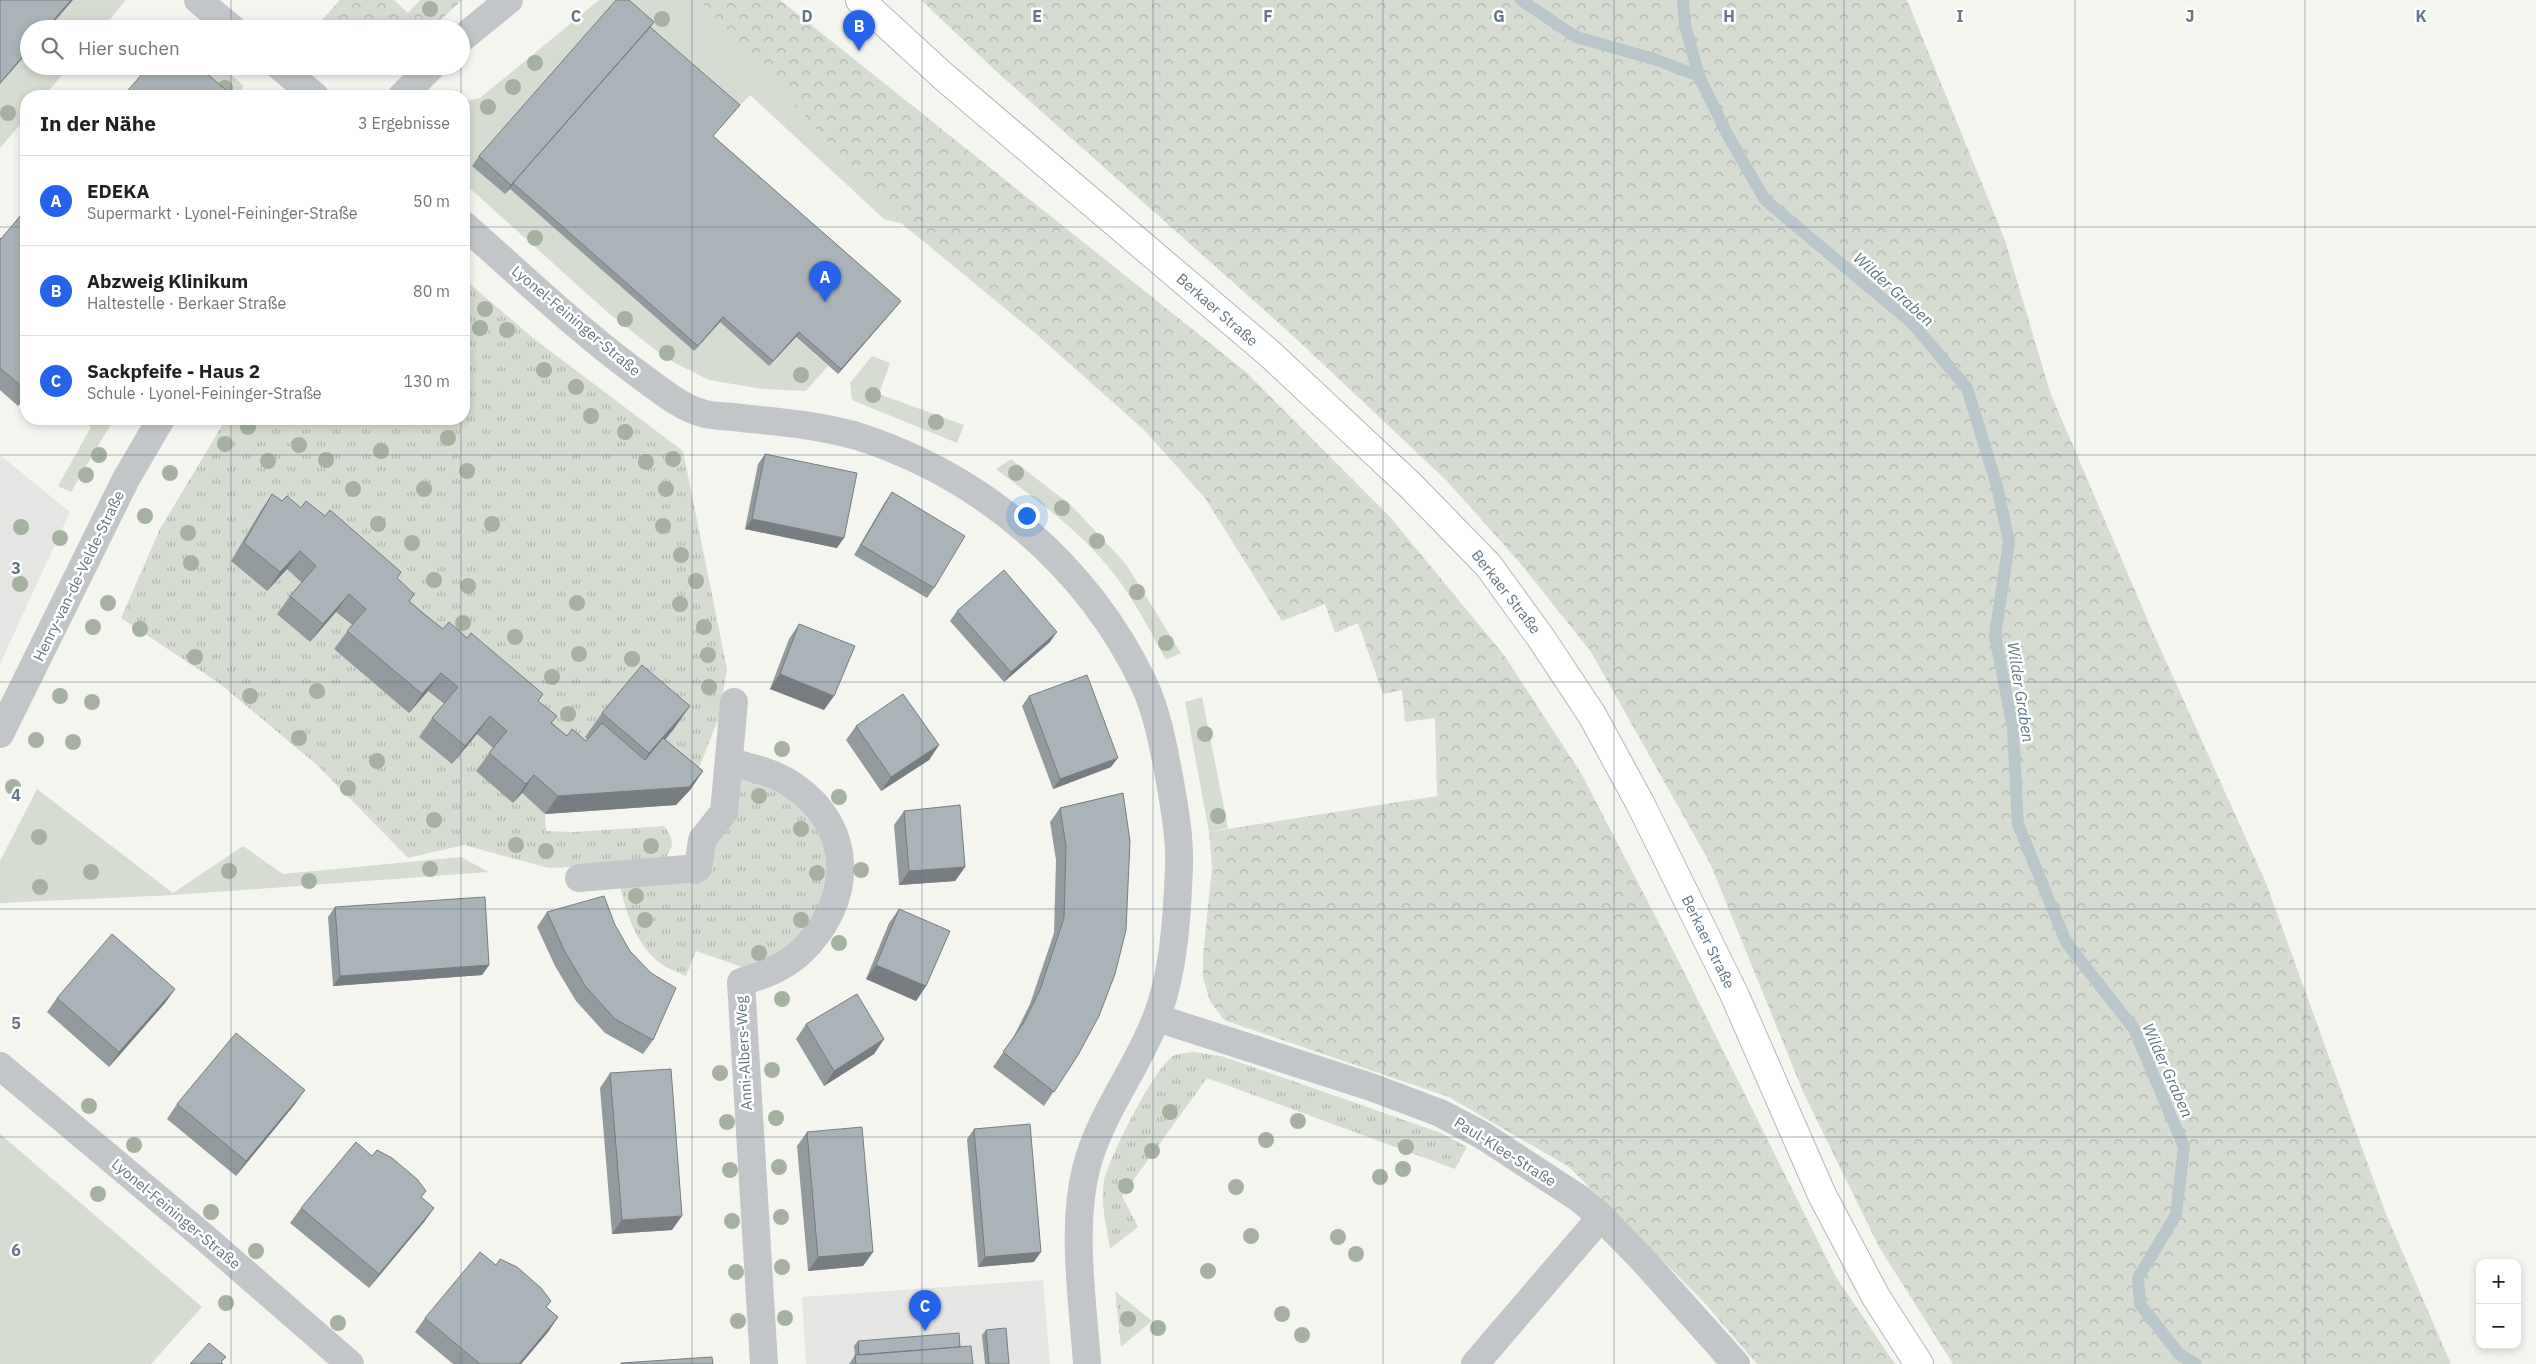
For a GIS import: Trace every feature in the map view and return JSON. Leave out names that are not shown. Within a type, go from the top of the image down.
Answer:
[{"type":"main road","name":"Berkaer Straße","points":[[860,0],[943,76],[1270,354],[1410,485],[1488,565],[1541,638],[1596,723],[1640,805],[1735,996],[1822,1195],[1876,1298],[1919,1364]]},
{"type":"street","points":[[198,0],[222,20]]},
{"type":"street","points":[[470,32],[509,0]]},
{"type":"street","points":[[290,75],[308,90]]},
{"type":"street","points":[[408,90],[423,75]]},
{"type":"street","name":"Lyonel-Feininger-Straße","points":[[470,230],[615,357],[668,395],[702,413],[818,427],[892,448],[959,480],[993,502],[1038,539],[1074,578],[1112,627],[1146,687],[1164,749],[1177,820],[1179,862],[1170,963],[1157,1018],[1132,1071],[1105,1118],[1094,1143],[1084,1177],[1078,1216],[1087,1364]]},
{"type":"street","name":"Henry-van-de-Velde-Straße","points":[[0,734],[126,479],[158,425]]},
{"type":"street","points":[[579,878],[698,868],[702,840],[724,812],[734,702]]},
{"type":"street","name":"Anni-Albers-Weg","points":[[730,762],[766,771],[793,786],[809,798],[831,829],[837,844],[842,872],[830,917],[800,953],[782,966],[762,976],[741,982],[764,1364]]},
{"type":"street","name":"Paul-Klee-Straße","points":[[1157,1018],[1371,1087],[1440,1113],[1482,1135],[1580,1199],[1601,1217],[1643,1260],[1736,1364]]},
{"type":"street","name":"Lyonel-Feininger-Straße","points":[[0,1066],[204,1237],[350,1364]]},
{"type":"street","points":[[1476,1364],[1601,1217]]},
{"type":"shaded area","points":[[0,455],[70,512],[0,664]]},
{"type":"shaded area","points":[[1043,1280],[1050,1364],[806,1364],[802,1297]]},
{"type":"green space","points":[[73,0],[126,0],[109,20],[56,20]]},
{"type":"green space","points":[[340,0],[394,0],[408,13],[420,0],[462,0],[441,20],[335,20],[328,13]]},
{"type":"green space","points":[[599,0],[700,0],[901,223],[885,220],[750,95],[736,110],[509,188],[694,351],[720,322],[769,366],[795,337],[828,366],[806,391],[762,389],[709,380],[667,359],[606,311],[470,188],[470,100],[480,98]]},
{"type":"green space","points":[[700,0],[780,0],[1246,372],[1390,517],[1504,655],[1581,773],[1675,954],[1836,1277],[1895,1364],[1757,1364],[1702,1300],[1569,1167],[1449,1097],[1224,1020],[1210,1001],[1203,978],[1203,955],[1212,868],[1209,832],[1437,796],[1435,718],[1405,722],[1402,690],[1383,694],[1358,623],[1335,633],[1325,604],[1282,621],[1205,498],[1145,431],[1035,333],[901,223]]},
{"type":"green space","points":[[921,0],[1907,0],[2005,240],[2050,392],[2151,628],[2266,883],[2386,1214],[2451,1364],[1953,1364],[1879,1247],[1804,1094],[1710,863],[1591,652],[1520,563],[1447,481],[1290,333],[997,72]]},
{"type":"green space","points":[[328,13],[335,20],[322,20]]},
{"type":"green space","points":[[20,61],[20,75],[62,75],[49,90],[20,90],[20,125],[0,148],[0,84]]},
{"type":"green space","points":[[182,75],[231,75],[244,86],[241,90],[199,90]]},
{"type":"green space","points":[[470,284],[533,338],[683,451],[727,669],[718,720],[690,790],[650,757],[673,730],[585,737],[589,742],[573,759],[260,512],[232,561],[267,590],[287,569],[304,585],[278,614],[310,642],[336,612],[353,627],[334,649],[409,712],[428,691],[445,706],[419,737],[452,764],[477,734],[495,749],[513,802],[522,793],[545,814],[546,831],[574,832],[664,826],[672,840],[672,844],[663,862],[549,868],[464,845],[408,858],[317,765],[219,683],[121,618],[160,529],[222,425],[470,425]]},
{"type":"green space","points":[[872,356],[890,363],[879,394],[964,425],[957,443],[852,400],[850,383]]},
{"type":"green space","points":[[89,425],[110,425],[71,492],[58,486],[91,427]]},
{"type":"green space","points":[[1011,459],[1072,506],[1126,564],[1181,653],[1166,660],[1127,592],[1098,555],[1062,520],[996,469]]},
{"type":"green space","points":[[1202,697],[1228,828],[1209,832],[1185,702]]},
{"type":"green space","points":[[739,778],[762,783],[789,797],[806,812],[821,831],[827,847],[828,893],[790,949],[755,966],[742,967],[696,951],[686,976],[661,964],[645,948],[629,918],[620,885],[709,877],[708,857]]},
{"type":"green space","points":[[37,789],[173,893],[243,846],[283,874],[461,857],[489,872],[174,895],[0,903],[0,861]]},
{"type":"green space","points":[[1194,1052],[1221,1056],[1313,1088],[1441,1133],[1467,1147],[1455,1169],[1207,1078],[1122,1196],[1138,1227],[1110,1249],[1103,1207],[1103,1190],[1107,1170],[1123,1134],[1156,1075],[1175,1055]]},
{"type":"green space","points":[[0,1134],[202,1307],[151,1364],[0,1364]]},
{"type":"green space","points":[[1115,1291],[1152,1321],[1121,1347]]},
{"type":"building","points":[[0,0],[71,0],[54,20],[20,20],[20,60],[0,83]]},
{"type":"building","points":[[616,0],[629,0],[654,22],[511,185],[479,156]]},
{"type":"building","points":[[650,27],[740,105],[713,136],[901,301],[841,369],[799,332],[773,361],[723,317],[698,346],[513,183]]},
{"type":"building","points":[[141,75],[208,75],[226,90],[128,90]]},
{"type":"building","points":[[20,216],[20,385],[0,368],[1,239]]},
{"type":"building","points":[[765,454],[857,473],[844,538],[752,519]]},
{"type":"building","points":[[892,492],[965,536],[934,588],[861,545]]},
{"type":"building","points":[[272,494],[282,501],[287,496],[301,508],[306,501],[325,516],[330,510],[401,572],[397,578],[414,594],[409,601],[425,615],[443,629],[449,622],[467,638],[471,633],[543,694],[538,701],[557,716],[551,723],[567,736],[572,729],[586,741],[602,723],[645,760],[663,738],[703,771],[689,787],[558,796],[534,775],[526,784],[489,753],[507,731],[490,716],[465,746],[432,718],[458,687],[441,673],[422,694],[347,631],[366,609],[349,594],[323,624],[290,596],[316,566],[300,551],[280,572],[244,543]]},
{"type":"building","points":[[1004,570],[1057,632],[1011,672],[957,611]]},
{"type":"building","points":[[799,624],[855,646],[834,696],[780,674]]},
{"type":"building","points":[[642,665],[690,706],[649,753],[602,713]]},
{"type":"building","points":[[1087,675],[1118,758],[1060,779],[1029,696]]},
{"type":"building","points":[[903,694],[939,745],[891,777],[856,726]]},
{"type":"building","points":[[1123,793],[1130,841],[1126,930],[1115,974],[1099,1016],[1078,1055],[1054,1092],[1003,1052],[1023,1024],[1040,990],[1064,918],[1066,846],[1060,808]]},
{"type":"building","points":[[960,805],[965,867],[909,871],[904,811]]},
{"type":"building","points":[[604,896],[615,925],[630,951],[651,973],[676,988],[653,1040],[615,1019],[586,987],[565,952],[547,912]]},
{"type":"building","points":[[485,897],[489,965],[340,976],[335,907]]},
{"type":"building","points":[[899,909],[950,931],[926,986],[876,965]]},
{"type":"building","points":[[112,934],[175,989],[119,1052],[57,998]]},
{"type":"building","points":[[857,994],[884,1039],[834,1071],[806,1024]]},
{"type":"building","points":[[236,1033],[305,1090],[246,1161],[177,1104]]},
{"type":"building","points":[[671,1069],[682,1216],[622,1220],[610,1073]]},
{"type":"building","points":[[1030,1124],[1041,1252],[985,1257],[974,1129]]},
{"type":"building","points":[[862,1127],[873,1252],[818,1257],[807,1132]]},
{"type":"building","points":[[356,1142],[372,1156],[377,1150],[392,1158],[417,1179],[426,1191],[421,1197],[434,1208],[379,1274],[301,1208]]},
{"type":"building","points":[[480,1252],[496,1265],[500,1259],[517,1267],[541,1288],[551,1301],[546,1307],[558,1317],[519,1364],[480,1364],[425,1318]]},
{"type":"building","points":[[1006,1328],[1009,1364],[989,1364],[986,1330]]},
{"type":"building","points":[[959,1333],[960,1347],[859,1355],[858,1341]]},
{"type":"building","points":[[209,1343],[226,1357],[221,1362],[223,1364],[190,1364]]},
{"type":"building","points":[[971,1346],[973,1364],[856,1364],[855,1355]]},
{"type":"building","points":[[712,1357],[713,1364],[621,1364],[621,1363]]},
{"type":"waterway","points":[[1521,0],[1576,37],[1654,59],[1699,76]]},
{"type":"waterway","name":"Wilder Graben","points":[[1683,0],[1685,25],[1699,76],[1726,132],[1765,200],[1912,323],[1967,388],[1997,486],[2009,542],[1995,636],[2013,728],[2018,824],[2066,942],[2134,1029],[2184,1147],[2176,1215],[2138,1278],[2140,1304],[2179,1354],[2196,1364]]},
{"type":"place","name":"Abzweig Klinikum","points":[[859,51]]},
{"type":"place","name":"EDEKA","points":[[825,302]]},
{"type":"place","name":"Sackpfeife - Haus 2","points":[[925,1331]]}]
